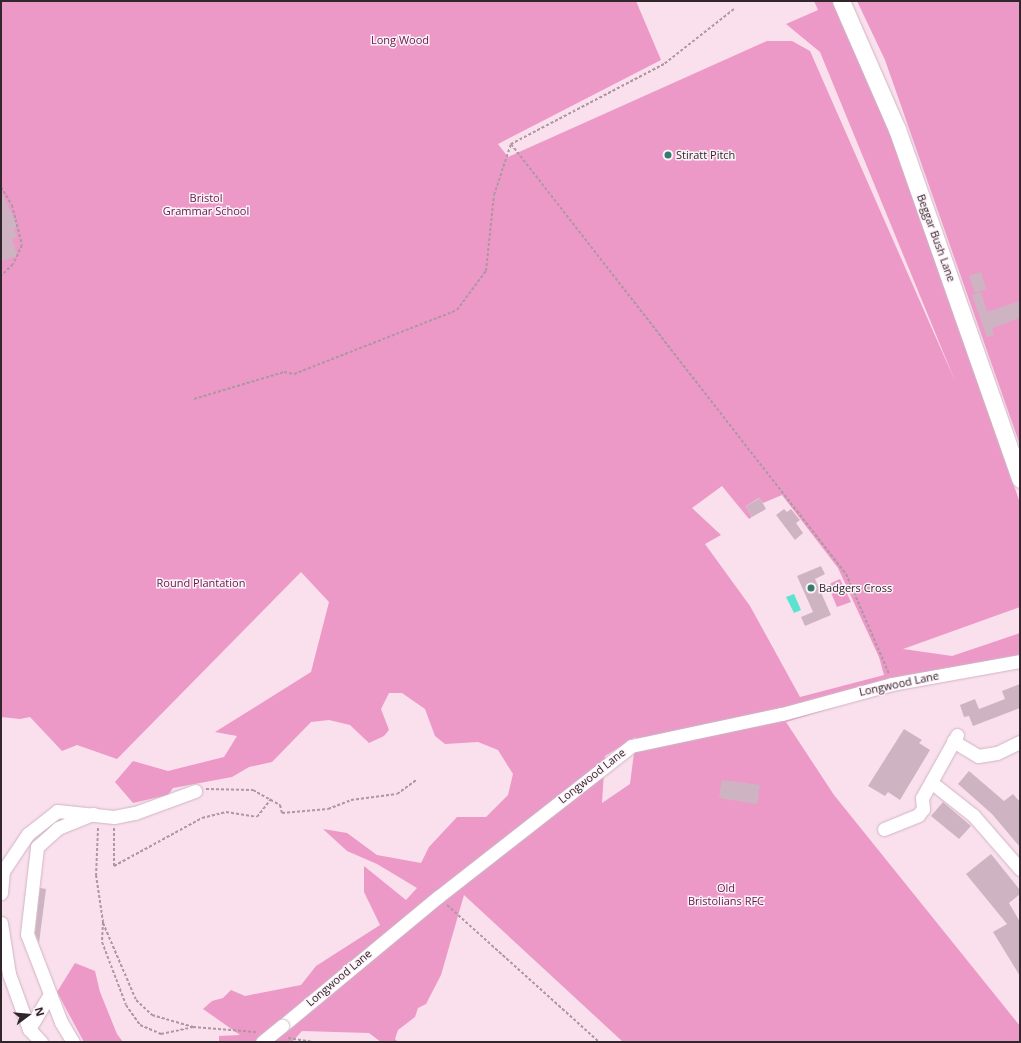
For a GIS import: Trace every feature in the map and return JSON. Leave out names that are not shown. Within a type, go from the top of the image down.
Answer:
[{"type":"main road","name":"Beggar Bush Lane","points":[[841,1],[897,129],[1020,479]]},
{"type":"street","name":"Longwood Lane","points":[[262,1037],[282,1031],[438,897],[631,746],[782,714],[892,684],[1020,661]]},
{"type":"street","points":[[884,829],[918,815],[923,809],[922,798],[955,738],[978,756],[997,753],[1020,742]]},
{"type":"street","points":[[931,782],[973,815],[1020,869]]},
{"type":"street","points":[[1,893],[3,871],[28,834],[57,811],[114,816],[135,813],[195,791]]},
{"type":"street","points":[[73,1042],[61,1022],[27,934],[37,847],[58,828],[96,814]]},
{"type":"street","points":[[1,923],[9,974],[29,1029],[41,1042]]},
{"type":"street","points":[[29,1029],[50,994]]},
{"type":"path","points":[[194,399],[284,372],[294,374],[457,310],[486,271],[494,195],[511,144],[664,64],[734,9]]},
{"type":"path","points":[[511,144],[846,574],[892,684]]},
{"type":"path","points":[[1,188],[12,205],[22,245],[13,264],[1,276]]},
{"type":"path","points":[[195,791],[214,788],[253,790],[271,799],[280,806],[282,813],[328,809],[351,800],[397,794],[416,780]]},
{"type":"path","points":[[114,816],[114,866],[202,818],[226,812],[257,817],[271,799]]},
{"type":"path","points":[[96,814],[96,875],[103,922],[102,942],[126,1005],[140,1026],[161,1034],[193,1027]]},
{"type":"path","points":[[438,897],[599,1042]]},
{"type":"path","points":[[103,922],[136,1000],[152,1015],[193,1027],[262,1037]]},
{"type":"path","points":[[282,1031],[312,1042]]},
{"type":"green space","points":[[1,1],[636,1],[661,60],[498,144],[508,157],[767,41],[792,41],[810,51],[955,381],[820,52],[786,24],[818,10],[814,1],[834,1],[866,62],[1020,503],[1020,607],[903,649],[952,656],[1020,633],[1020,664],[910,684],[786,722],[834,795],[1020,1026],[1020,1042],[623,1042],[464,895],[441,975],[426,1004],[418,1008],[415,1017],[398,1030],[395,1039],[398,1042],[381,1042],[369,1033],[302,1031],[292,1042],[219,1042],[219,1036],[240,1035],[203,1009],[212,1001],[223,998],[231,990],[245,996],[301,985],[316,966],[380,925],[364,892],[364,866],[406,900],[417,888],[377,864],[347,851],[323,829],[347,833],[377,855],[421,863],[429,847],[457,817],[486,817],[508,795],[513,774],[498,750],[478,742],[445,744],[435,736],[425,709],[402,693],[389,693],[381,709],[389,730],[384,736],[369,743],[350,725],[329,720],[311,722],[272,762],[249,767],[232,777],[173,788],[168,795],[133,803],[115,782],[133,761],[168,771],[224,757],[237,736],[215,732],[311,672],[329,602],[301,572],[117,759],[77,745],[62,751],[30,717],[20,719],[1,717]],"holes":[[[722,486],[749,519],[752,517],[746,506],[759,498],[763,503],[782,495],[838,568],[879,657],[884,675],[800,697],[750,606],[705,544],[721,535],[692,508]],[[636,737],[630,784],[602,803],[605,756]]]},
{"type":"green space","points":[[857,1],[1020,1],[1020,445],[885,60]]},
{"type":"green space","points":[[840,579],[851,602],[837,607],[829,588],[831,583]]},
{"type":"green space","points":[[75,963],[95,971],[100,992],[117,1034],[123,1042],[84,1042],[57,992]]},
{"type":"shaded area","points":[[794,594],[801,610],[794,613],[786,597]]},
{"type":"building","points":[[1,192],[18,227],[14,228],[17,237],[12,239],[17,256],[1,261]]},
{"type":"building","points":[[981,272],[986,289],[975,293],[969,276]]},
{"type":"building","points":[[981,292],[987,312],[1020,301],[1020,318],[992,328],[994,335],[987,337],[972,295]]},
{"type":"building","points":[[760,498],[766,509],[752,517],[746,506]]},
{"type":"building","points":[[784,509],[787,512],[791,509],[800,520],[796,523],[803,533],[795,540],[776,515]]},
{"type":"building","name":"Badgers Cross","points":[[821,566],[825,574],[815,579],[831,615],[805,626],[801,617],[813,612],[797,576]]},
{"type":"building","points":[[1020,684],[1020,708],[973,726],[969,716],[964,717],[960,705],[975,699],[979,709],[1005,699],[1002,691]]},
{"type":"building","points":[[904,729],[922,740],[919,743],[930,750],[900,800],[888,792],[885,796],[868,786]]},
{"type":"building","points":[[969,771],[1004,801],[1013,794],[1020,802],[1020,847],[992,814],[958,784]]},
{"type":"building","points":[[722,780],[760,785],[757,804],[719,798]]},
{"type":"building","points":[[943,802],[971,826],[959,839],[931,816]]},
{"type":"building","points":[[991,854],[1020,890],[1020,894],[1009,903],[1020,922],[1020,976],[993,932],[1007,924],[966,874]]},
{"type":"building","points":[[40,888],[46,889],[39,943],[35,933]]},
{"type":"place","name":"Stiratt Pitch","points":[[668,155]]},
{"type":"place","name":"Badgers Cross","points":[[811,588]]},
{"type":"park label","name":"Long Wood","points":[[400,40]]},
{"type":"park label","name":"Bristol Grammar School","points":[[206,205]]},
{"type":"park label","name":"Round Plantation","points":[[201,583]]},
{"type":"park label","name":"Old Bristolians RFC","points":[[726,895]]}]
